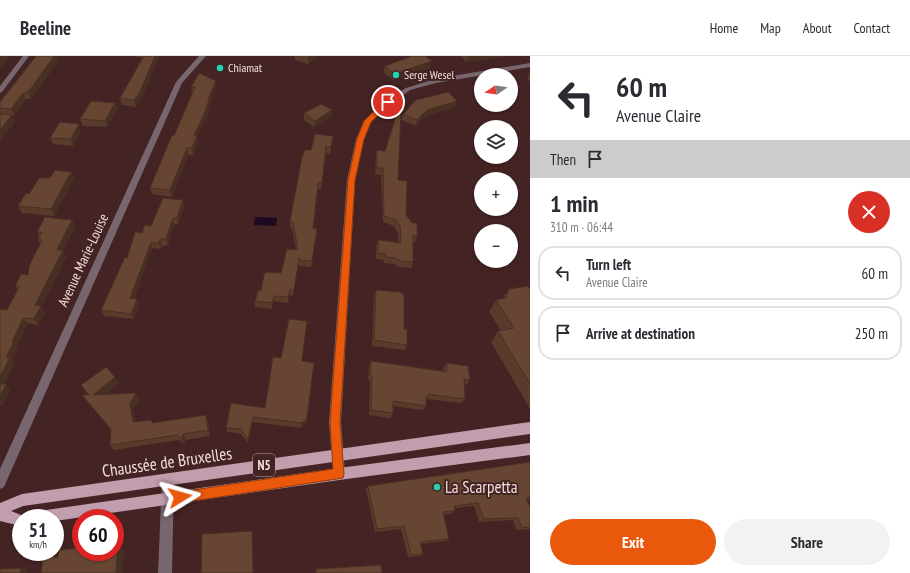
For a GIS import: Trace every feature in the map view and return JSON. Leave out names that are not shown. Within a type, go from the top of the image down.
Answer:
[{"type":"main road","name":"Chaussée de Bruxelles","points":[[0,510],[22,500],[530,428]]},
{"type":"main road","name":"N5","points":[[64,514],[339,474],[530,449]]},
{"type":"main road","points":[[0,515],[12,518]]},
{"type":"street","points":[[0,91],[26,56]]},
{"type":"street","name":"Avenue Marie-Louise","points":[[0,483],[179,82],[203,56]]},
{"type":"street","points":[[339,474],[336,455],[335,422],[351,180],[360,139],[368,121],[388,102],[408,89],[435,81],[530,65]]},
{"type":"street","points":[[165,573],[168,480]]},
{"type":"shaded area","points":[[255,217],[277,218],[276,226],[254,225]]},
{"type":"building","points":[[36,56],[54,56],[28,92],[23,93],[11,109],[0,108],[0,102]]},
{"type":"building","points":[[144,56],[155,56],[139,94],[134,100],[120,98]]},
{"type":"building","points":[[412,56],[425,56],[432,61],[394,74],[385,66]]},
{"type":"building","points":[[199,73],[216,81],[208,99],[205,112],[194,135],[197,135],[192,148],[187,148],[170,190],[150,188],[172,135],[174,136],[195,87],[191,87]]},
{"type":"building","points":[[448,92],[457,101],[427,110],[417,120],[403,114],[416,100]]},
{"type":"building","points":[[91,101],[115,103],[105,121],[80,119]]},
{"type":"building","points":[[321,104],[332,110],[315,121],[304,113]]},
{"type":"building","points":[[398,110],[401,111],[398,180],[407,181],[406,215],[412,223],[417,223],[417,236],[413,236],[413,262],[400,261],[397,258],[386,257],[386,254],[378,253],[378,240],[401,243],[400,226],[396,220],[384,216],[383,168],[377,168],[377,150],[385,151]]},
{"type":"building","points":[[0,114],[12,115],[0,130]]},
{"type":"building","points":[[60,122],[79,124],[71,139],[50,138]]},
{"type":"building","points":[[315,134],[333,136],[331,147],[326,146],[322,183],[318,183],[313,228],[317,229],[312,261],[299,260],[299,258],[294,290],[290,290],[288,297],[274,296],[272,303],[255,301],[258,291],[261,291],[266,272],[281,273],[287,249],[298,250],[293,222],[290,221],[302,157],[305,150],[311,150]]},
{"type":"building","points":[[55,170],[71,172],[51,209],[18,206],[26,193],[29,194],[39,178],[50,178]]},
{"type":"building","points":[[163,198],[183,200],[177,218],[173,218],[166,239],[160,239],[159,243],[151,242],[130,298],[137,299],[131,314],[101,310],[125,257],[127,258],[135,232],[142,233],[145,225],[151,226]]},
{"type":"building","points":[[45,217],[72,220],[57,250],[63,250],[35,305],[41,306],[34,319],[23,318],[12,342],[14,342],[6,357],[10,357],[0,377],[0,309],[7,310],[19,287],[15,286],[21,274],[28,275],[29,266],[42,240],[38,239],[42,232],[37,232]]},
{"type":"building","points":[[528,286],[530,289],[530,384],[498,331],[514,328],[496,300],[506,298],[509,289]]},
{"type":"building","points":[[376,290],[400,292],[404,295],[404,329],[407,329],[407,345],[374,340]]},
{"type":"building","points":[[289,319],[307,321],[302,361],[314,363],[307,419],[302,423],[253,417],[248,439],[241,429],[226,428],[231,403],[265,408],[273,357],[281,358]]},
{"type":"building","points":[[371,361],[447,372],[447,363],[468,366],[470,380],[464,379],[465,399],[428,394],[428,397],[426,397],[426,406],[393,401],[393,413],[371,410]]},
{"type":"building","points":[[106,367],[115,377],[93,395],[136,393],[130,404],[133,422],[151,420],[152,423],[206,415],[208,430],[183,434],[182,438],[177,435],[110,445],[111,429],[82,395],[89,395],[81,385]]},
{"type":"building","points":[[0,384],[6,384],[0,396]]},
{"type":"building","points":[[530,462],[530,497],[526,498],[530,507],[530,527],[522,528],[518,518],[484,519],[478,503],[454,506],[455,511],[443,512],[449,539],[420,542],[423,554],[411,555],[404,526],[377,529],[368,486]]},
{"type":"building","points":[[252,531],[253,573],[201,573],[202,534]]},
{"type":"building","points":[[72,549],[72,561],[117,561],[116,573],[41,573],[43,561],[64,561],[64,550]]},
{"type":"building","points":[[381,565],[382,573],[316,573],[316,569]]},
{"type":"building","points":[[21,568],[20,573],[0,573],[0,569]]},
{"type":"place","name":"Chiamat","points":[[220,68]]},
{"type":"place","name":"Serge Wesel","points":[[396,75]]},
{"type":"place","name":"La Scarpetta","points":[[437,487]]},
{"type":"route","points":[[180,497],[339,474],[335,439],[335,422],[351,180],[360,139],[368,121],[388,102]]}]
